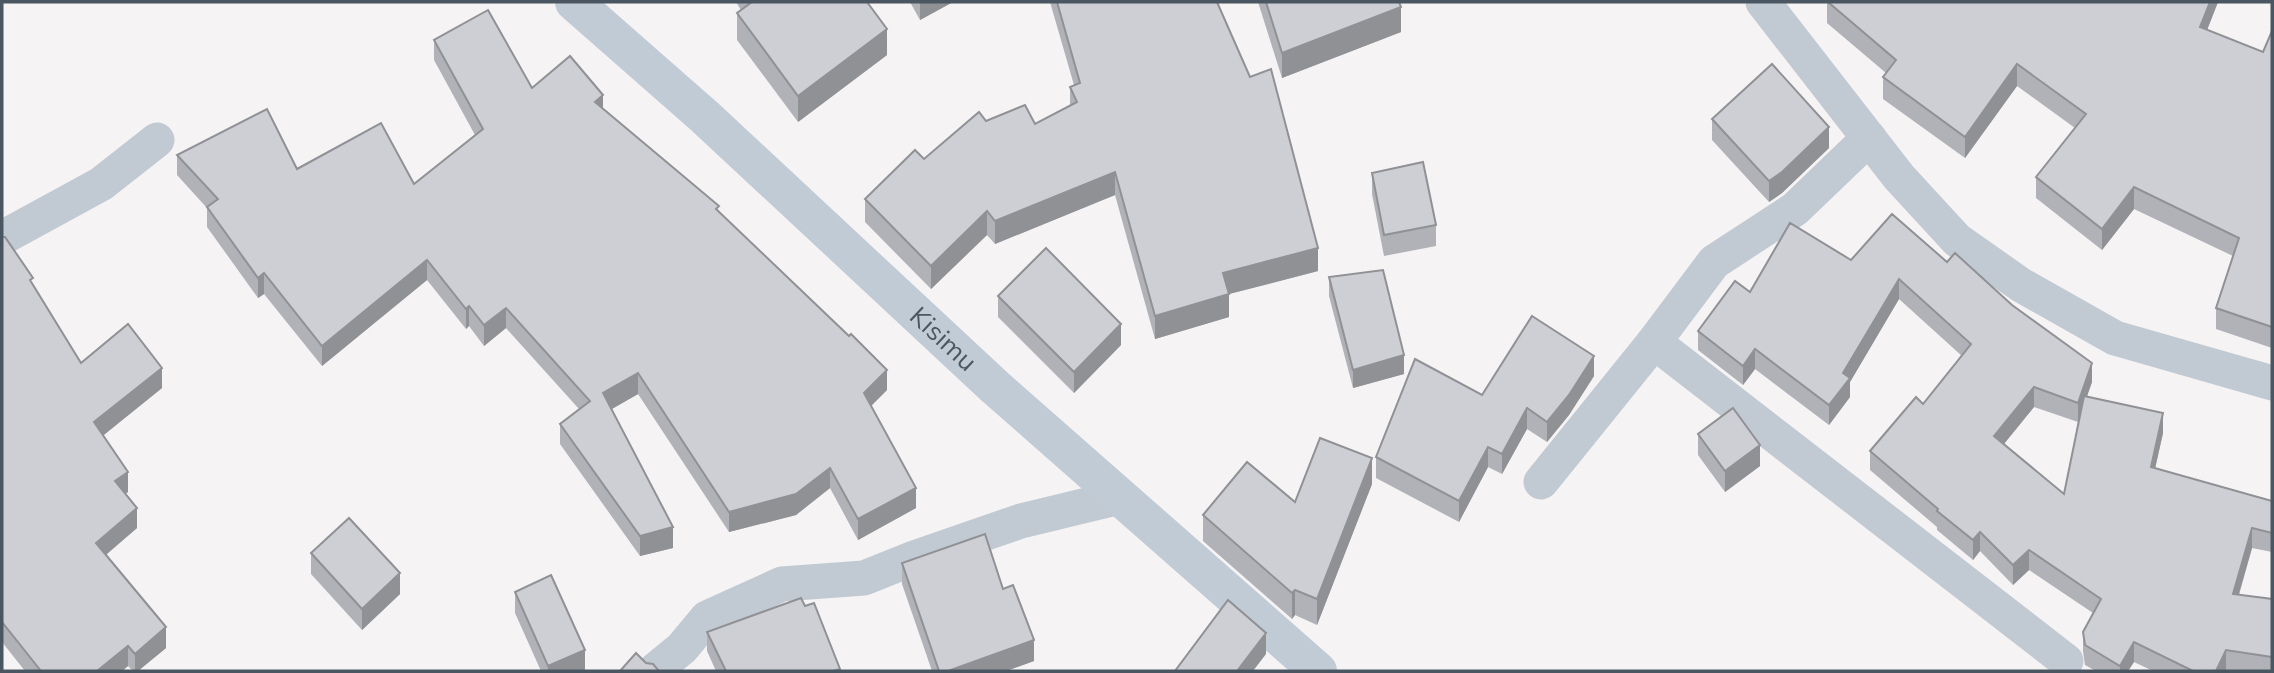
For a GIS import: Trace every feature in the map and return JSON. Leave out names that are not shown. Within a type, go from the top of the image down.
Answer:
[{"type":"street","name":"Kisimu","points":[[574,2],[705,117],[995,387],[1318,671]]},
{"type":"street","points":[[1763,2],[1899,177],[1957,240],[2021,285],[2115,338],[2272,383]]},
{"type":"street","points":[[1541,482],[1654,342],[1714,262],[1795,209],[1870,138]]},
{"type":"street","points":[[2,238],[102,184],[157,140]]},
{"type":"street","points":[[1654,342],[2066,661]]},
{"type":"street","points":[[654,671],[682,648],[707,618],[782,584],[864,578],[1021,521],[1119,497]]},
{"type":"building","points":[[752,2],[867,2],[887,29],[798,96],[737,13]]},
{"type":"building","points":[[1057,2],[1217,2],[1250,77],[1271,69],[1318,248],[1223,273],[1229,294],[1155,316],[1115,172],[995,221],[987,211],[931,266],[865,199],[915,150],[924,159],[979,112],[986,121],[1025,105],[1035,124],[1077,102],[1070,87],[1080,83]]},
{"type":"building","points":[[1266,2],[1399,2],[1401,7],[1282,53]]},
{"type":"building","points":[[1828,2],[2210,2],[2200,27],[2263,52],[2272,31],[2272,327],[2216,308],[2239,238],[2134,187],[2102,229],[2036,177],[2086,114],[2017,64],[1965,137],[1883,77],[1896,60]]},
{"type":"building","points":[[488,10],[532,88],[570,56],[603,95],[595,102],[719,206],[716,209],[887,370],[864,393],[916,488],[858,519],[830,468],[796,494],[729,512],[638,373],[603,393],[673,527],[640,536],[560,424],[590,401],[506,308],[484,325],[469,306],[466,309],[427,260],[322,346],[264,273],[258,278],[207,207],[218,199],[177,155],[267,109],[297,169],[381,123],[414,184],[483,129],[434,40]]},
{"type":"building","points":[[1772,64],[1829,127],[1769,181],[1712,119]]},
{"type":"building","points":[[1423,162],[1436,225],[1384,235],[1372,173]]},
{"type":"building","points":[[1892,214],[1947,262],[1955,253],[2012,305],[2092,363],[2078,403],[2034,387],[1994,436],[2064,494],[2084,396],[2163,413],[2151,467],[2272,501],[2272,533],[2252,528],[2233,594],[2272,599],[2272,657],[2226,650],[2216,671],[2193,671],[2134,642],[2120,666],[2085,645],[2083,632],[2101,599],[2029,550],[2013,565],[1980,532],[1973,540],[1870,451],[1916,397],[1923,404],[1971,344],[1899,279],[1843,373],[1850,378],[1829,405],[1755,349],[1743,366],[1698,331],[1735,281],[1750,292],[1790,223],[1851,260]]},
{"type":"building","points":[[2,237],[5,237],[33,278],[30,280],[81,363],[128,324],[162,368],[94,422],[128,472],[115,481],[137,508],[96,543],[166,627],[135,654],[128,646],[97,671],[41,671],[2,622]]},
{"type":"building","points":[[1046,248],[1121,324],[1074,372],[998,296]]},
{"type":"building","points":[[1383,270],[1404,355],[1353,370],[1329,277]]},
{"type":"building","points":[[1532,316],[1594,356],[1569,395],[1547,422],[1527,408],[1502,454],[1488,447],[1459,501],[1376,457],[1415,359],[1482,395]]},
{"type":"building","points":[[1733,408],[1760,445],[1725,471],[1698,434]]},
{"type":"building","points":[[1320,438],[1372,458],[1317,599],[1295,590],[1292,593],[1203,515],[1247,462],[1295,502]]},
{"type":"building","points":[[349,518],[400,573],[362,609],[311,553]]},
{"type":"building","points":[[985,534],[1003,589],[1013,585],[1034,640],[948,671],[939,671],[902,563]]},
{"type":"building","points":[[551,575],[585,650],[548,666],[515,592]]},
{"type":"building","points":[[801,598],[805,606],[814,603],[840,669],[726,671],[707,632]]},
{"type":"building","points":[[1228,600],[1266,633],[1237,671],[1175,671]]},
{"type":"building","points":[[636,653],[646,663],[653,664],[659,671],[620,671]]}]
